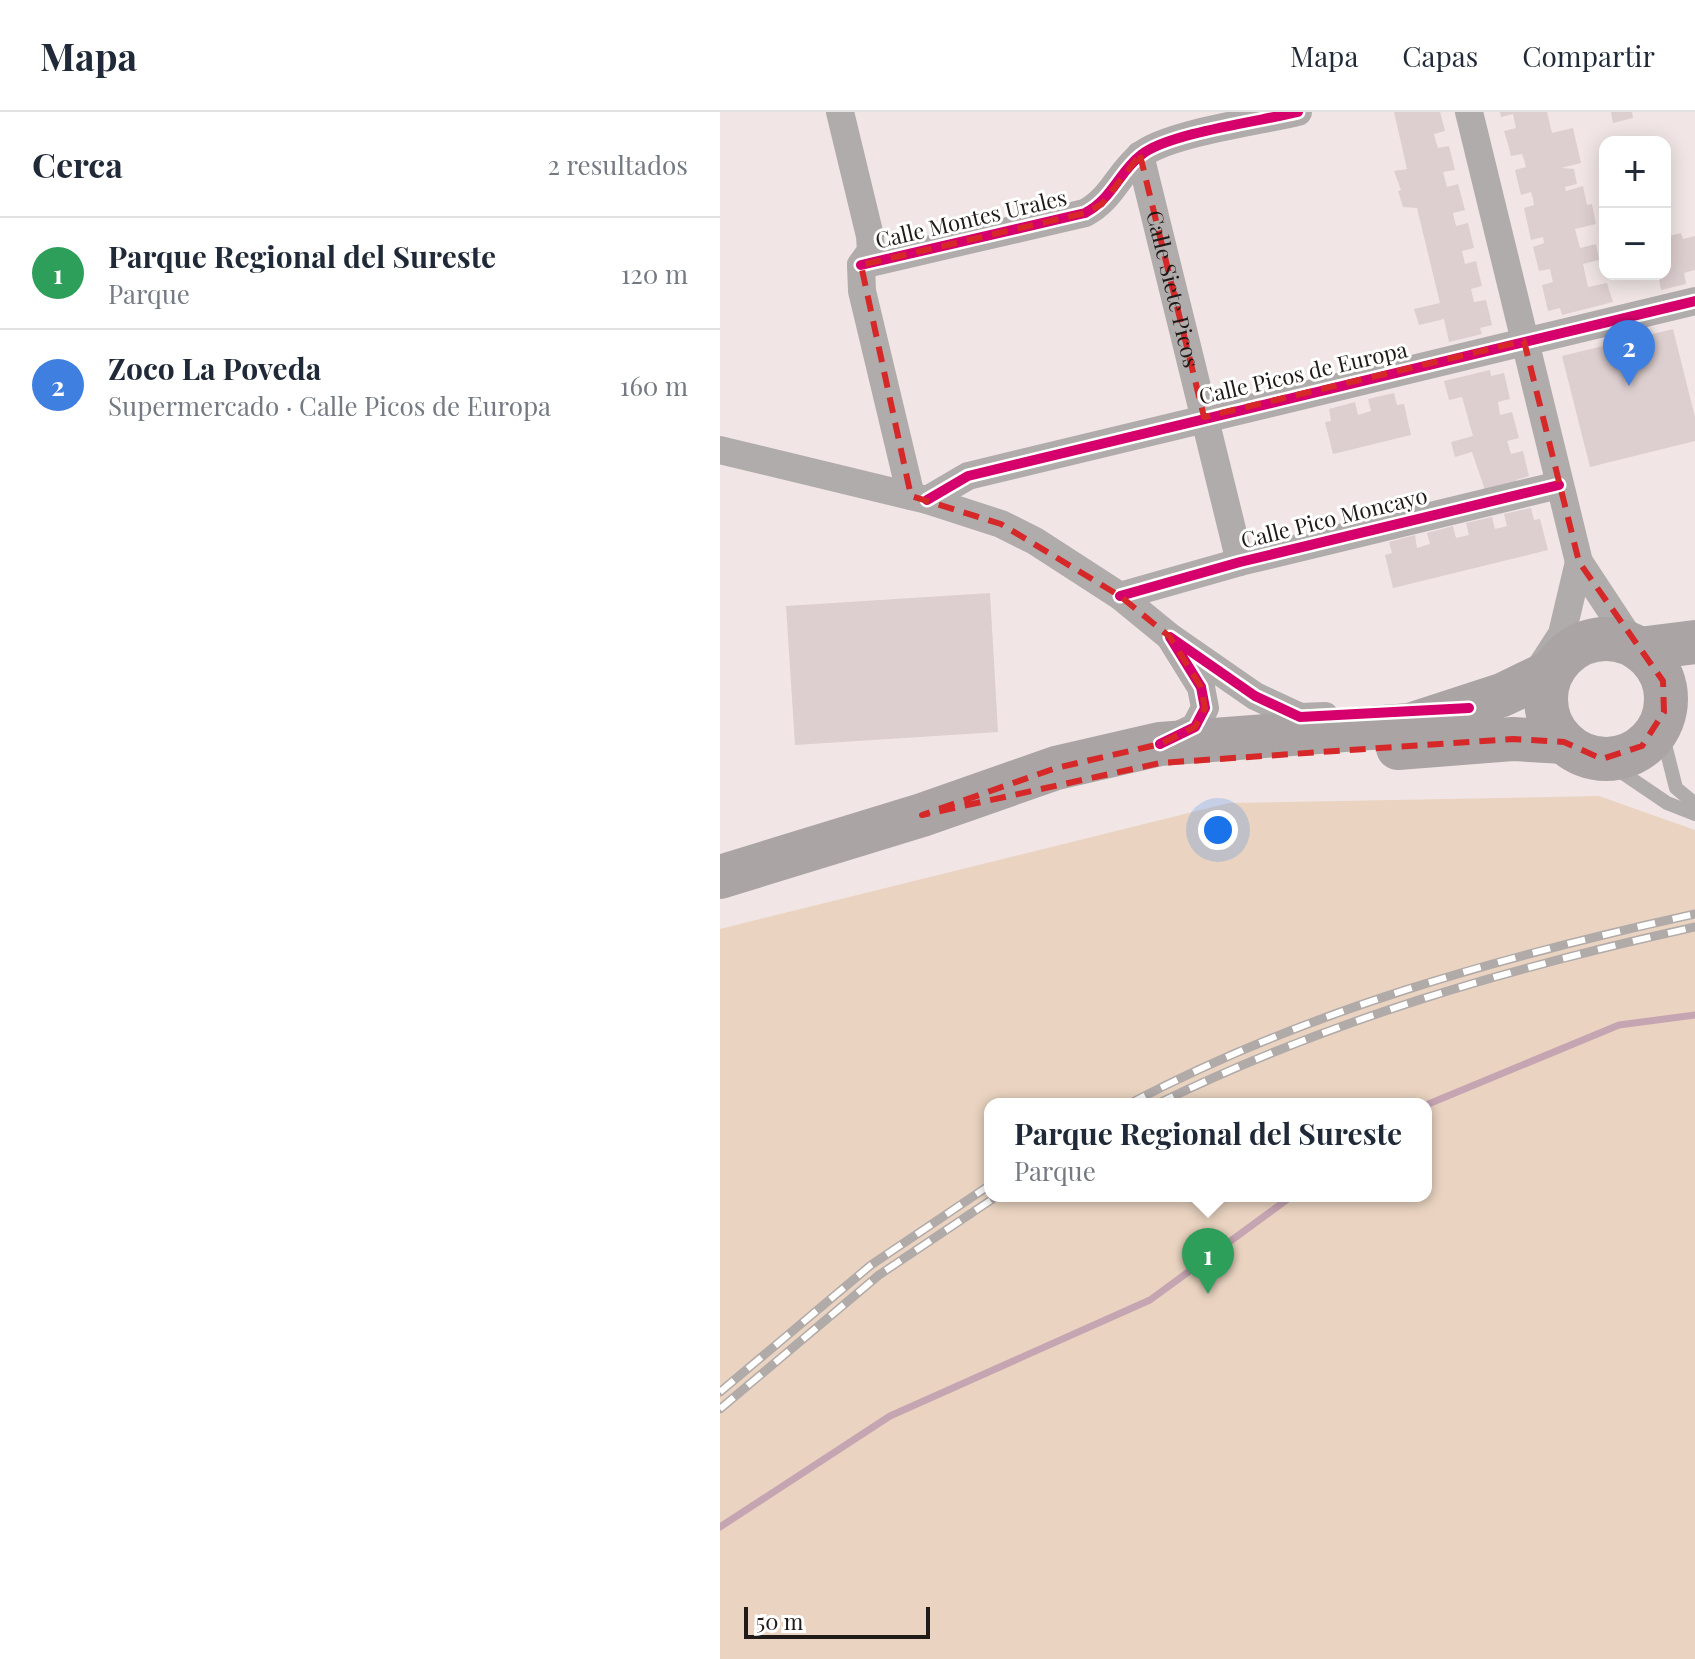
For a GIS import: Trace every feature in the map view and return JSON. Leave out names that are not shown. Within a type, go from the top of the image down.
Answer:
[{"type":"main road","points":[[720,877],[922,815],[1056,768],[1160,744],[1410,725],[1469,708],[1543,676],[1564,656],[1589,642],[1608,639],[1637,648],[1695,642]]},
{"type":"main road","points":[[922,815],[1063,781],[1160,763],[1513,739],[1583,751],[1630,754],[1653,736],[1673,707],[1654,663],[1637,648]]},
{"type":"main road","points":[[1543,676],[1547,688],[1547,710],[1555,731],[1583,751]]},
{"type":"street","points":[[840,112],[870,236],[871,251],[861,265],[862,291],[919,498]]},
{"type":"street","name":"Calle Montes Urales","points":[[861,265],[1085,213],[1102,204],[1140,155],[1162,143],[1298,112]]},
{"type":"street","points":[[1469,112],[1579,562],[1637,648]]},
{"type":"street","name":"Calle Siete Picos","points":[[1140,155],[1240,562]]},
{"type":"street","name":"Calle Picos de Europa","points":[[919,498],[968,476],[1695,301]]},
{"type":"street","points":[[720,450],[919,498],[1001,524],[1035,541],[1120,596],[1170,637],[1255,696],[1300,717],[1469,708]]},
{"type":"street","name":"Calle Pico Moncayo","points":[[1120,596],[1240,562],[1559,485]]},
{"type":"street","points":[[1543,676],[1562,634],[1579,562]]},
{"type":"street","points":[[1160,744],[1195,727],[1205,708],[1201,687],[1170,637]]},
{"type":"lane","points":[[1673,707],[1676,788],[1695,804]]},
{"type":"lane","points":[[1583,751],[1667,803],[1695,814]]},
{"type":"highlighted area","points":[[1140,155],[1204,417],[1524,341],[1579,562],[1663,681],[1664,712],[1642,746],[1602,759],[1564,742],[1513,739],[1160,763],[922,815],[1056,768],[1160,744],[1195,727],[1205,708],[1201,687],[1170,637],[1120,596],[1001,524],[911,496],[861,265],[1085,213],[1102,204]]},
{"type":"shaded area","points":[[1599,796],[1695,830],[1695,1659],[720,1659],[720,929],[1229,803]]},
{"type":"building","points":[[1394,112],[1440,112],[1445,131],[1434,134],[1436,142],[1438,148],[1449,146],[1455,170],[1443,172],[1447,187],[1458,184],[1465,210],[1453,213],[1456,226],[1468,223],[1474,248],[1462,251],[1465,264],[1476,261],[1482,286],[1471,289],[1474,302],[1486,300],[1492,325],[1480,328],[1482,334],[1449,342],[1444,319],[1419,325],[1414,309],[1440,303],[1417,208],[1403,207],[1398,191],[1401,190],[1394,171],[1407,169]]},
{"type":"building","points":[[1500,112],[1547,112],[1552,133],[1573,128],[1581,163],[1561,168],[1574,169],[1577,184],[1565,187],[1566,191],[1583,186],[1587,205],[1592,204],[1596,224],[1575,229],[1580,248],[1596,244],[1599,260],[1583,264],[1588,287],[1607,283],[1613,302],[1562,315],[1560,308],[1548,311],[1542,285],[1553,282],[1550,269],[1539,271],[1533,247],[1544,243],[1543,237],[1531,240],[1524,208],[1534,205],[1533,199],[1531,192],[1521,195],[1515,170],[1526,167],[1522,154],[1511,156],[1504,131],[1516,128],[1513,114],[1501,117]]},
{"type":"building","points":[[1611,112],[1632,112],[1633,118],[1613,123]]},
{"type":"building","points":[[1681,233],[1683,239],[1695,236],[1695,270],[1684,273],[1686,284],[1661,290],[1659,280],[1671,280],[1671,236]]},
{"type":"building","points":[[1673,329],[1695,417],[1695,441],[1590,467],[1562,356]]},
{"type":"building","points":[[1490,370],[1491,376],[1504,373],[1510,399],[1498,402],[1500,415],[1512,412],[1519,438],[1507,441],[1511,454],[1523,451],[1529,476],[1516,480],[1518,486],[1486,493],[1472,452],[1455,457],[1451,442],[1473,436],[1462,397],[1449,400],[1444,381]]},
{"type":"building","points":[[1394,393],[1397,405],[1404,404],[1411,435],[1333,454],[1325,422],[1331,421],[1329,409],[1355,402],[1358,415],[1371,411],[1368,399]]},
{"type":"building","points":[[1531,508],[1534,520],[1540,519],[1548,550],[1393,588],[1385,555],[1392,553],[1389,542],[1415,535],[1417,548],[1430,544],[1427,533],[1453,526],[1456,538],[1469,535],[1466,523],[1492,517],[1495,529],[1507,526],[1504,514]]},
{"type":"building","points":[[990,593],[998,732],[795,745],[786,606]]},
{"type":"waterway","points":[[1432,1103],[1619,1025],[1695,1015]]},
{"type":"waterway","points":[[720,1527],[890,1416],[1150,1300],[1284,1202]]},
{"type":"railway","points":[[1141,1098],[1265,1041],[1406,990],[1549,949],[1695,914]]},
{"type":"railway","points":[[1170,1098],[1287,1047],[1421,999],[1557,960],[1695,927]]},
{"type":"railway","points":[[720,1392],[871,1265],[984,1189]]},
{"type":"railway","points":[[720,1409],[879,1275],[988,1202]]},
{"type":"cycle path","points":[[861,265],[1085,213],[1102,200],[1133,162],[1154,147],[1193,134],[1298,112]]},
{"type":"cycle path","points":[[927,500],[968,476],[1695,301]]},
{"type":"cycle path","points":[[1120,596],[1240,562],[1559,485]]},
{"type":"cycle path","points":[[1160,744],[1195,727],[1205,708],[1201,687],[1170,637],[1255,696],[1300,717],[1469,708]]},
{"type":"place","name":"Zoco La Poveda","points":[[1629,386]]},
{"type":"place","name":"Parque Regional del Sureste","points":[[1208,1294]]}]
